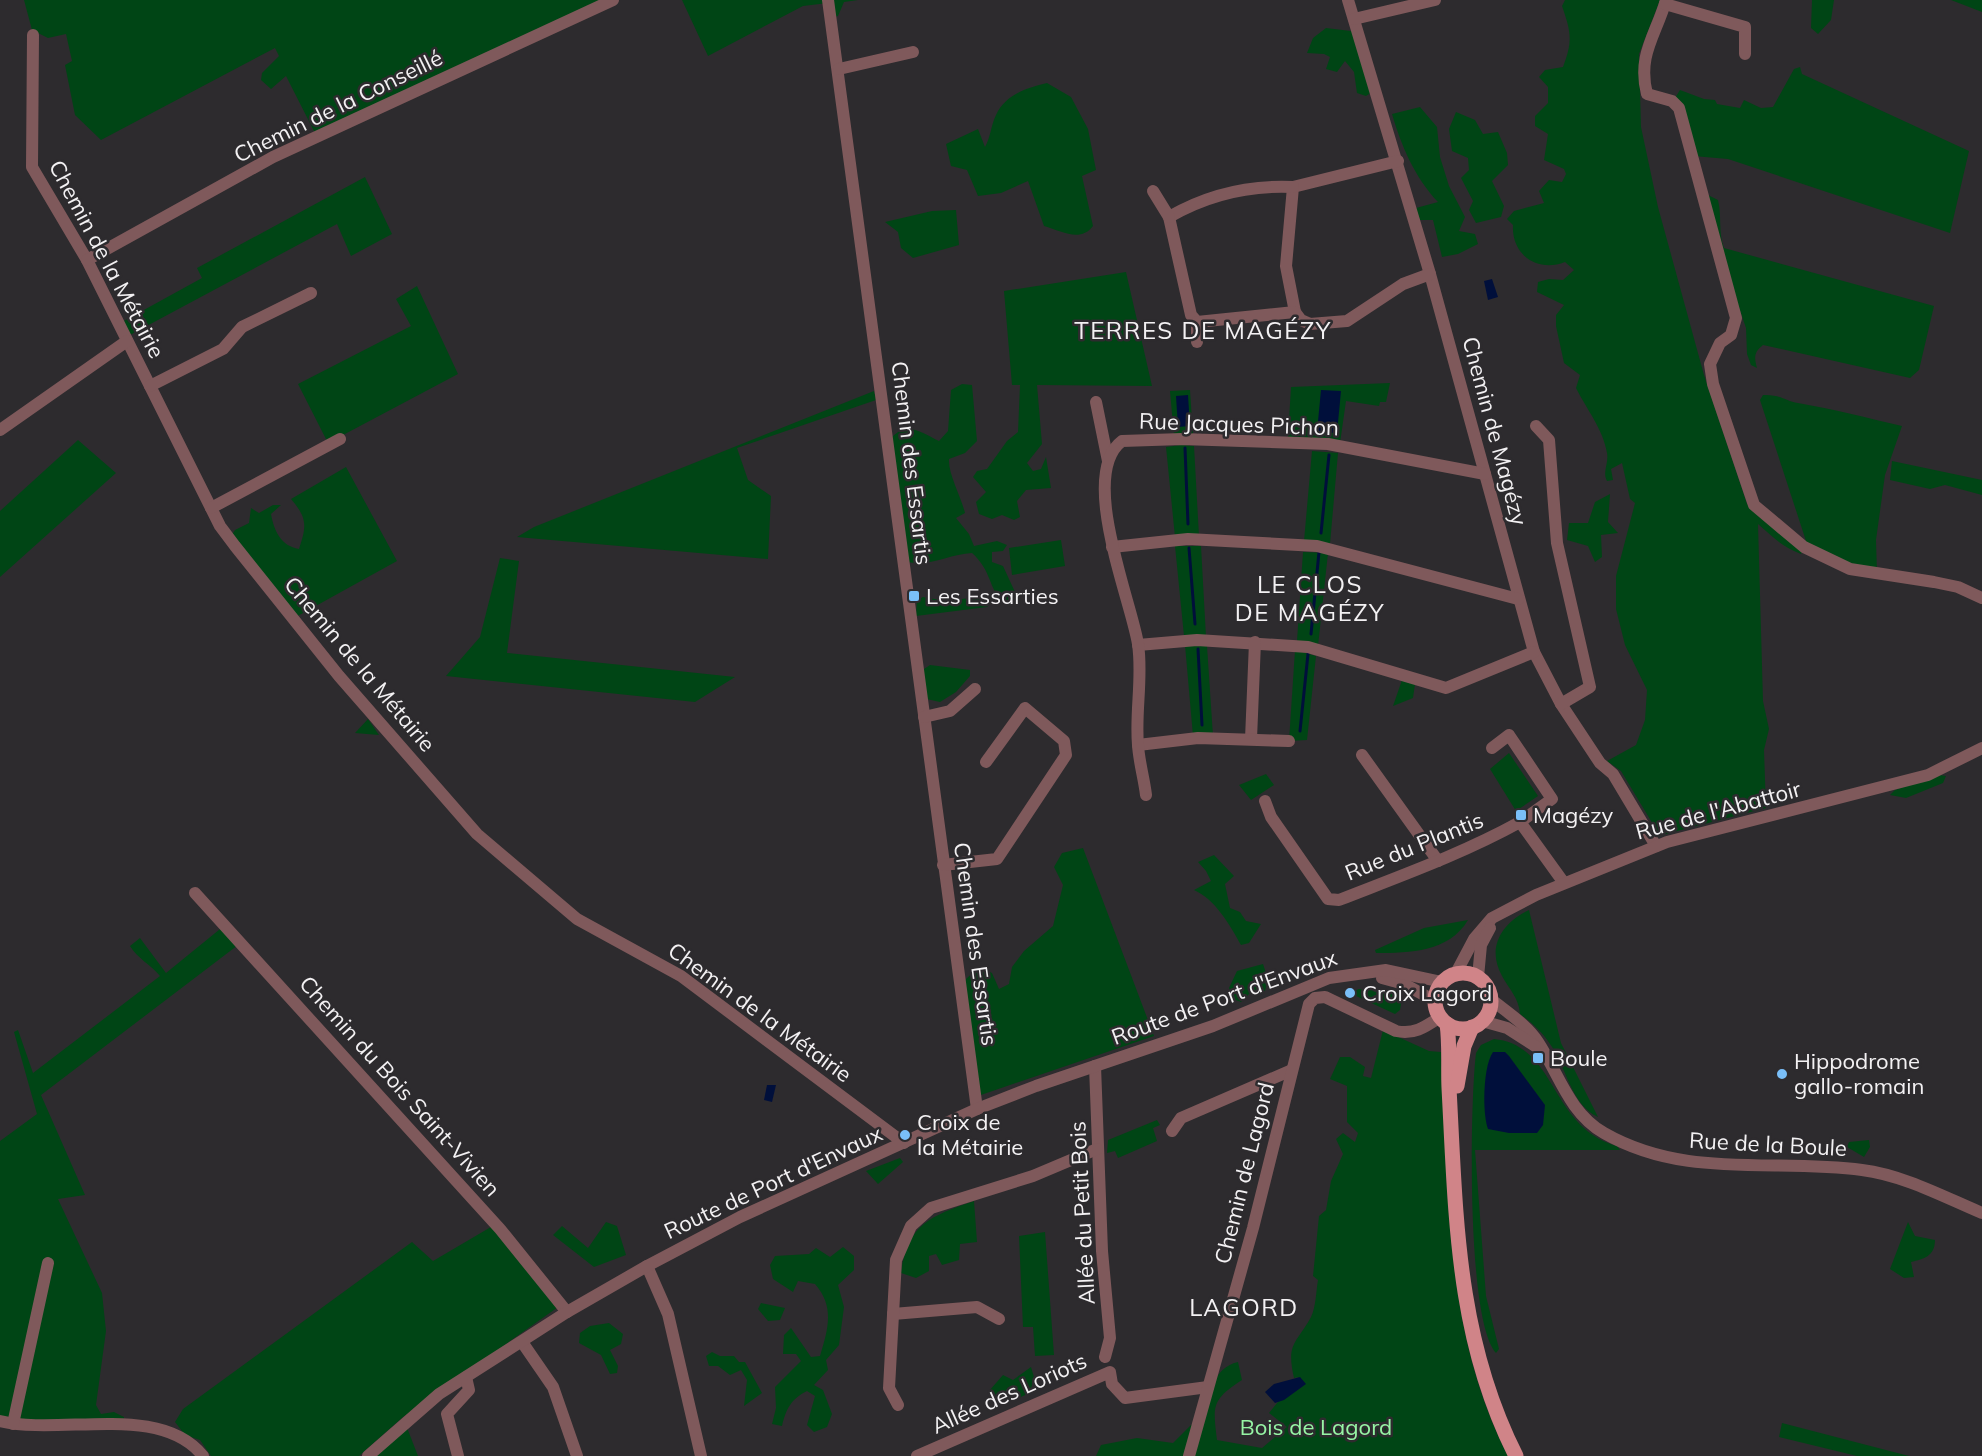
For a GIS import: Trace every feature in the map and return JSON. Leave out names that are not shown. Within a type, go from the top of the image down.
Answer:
[{"type":"main road","points":[[1452,1125],[1460,1063],[1477,1024],[1490,1009],[1492,1000],[1488,987],[1478,977],[1456,974],[1442,982],[1435,1001],[1444,1021],[1458,1245],[1466,1311],[1487,1388],[1516,1456]]},
{"type":"main road","points":[[1444,1021],[1456,1028],[1477,1024]]},
{"type":"street","name":"Chemin de la Conseillé","points":[[87,260],[273,157],[614,0]]},
{"type":"street","name":"Chemin des Essartis","points":[[828,0],[977,1109]]},
{"type":"street","name":"Chemin de Magézy","points":[[1348,0],[1430,273],[1534,652],[1561,704],[1600,763],[1612,774],[1656,846]]},
{"type":"street","points":[[1354,19],[1435,0]]},
{"type":"street","points":[[1745,54],[1745,27],[1666,2],[1644,53],[1644,81],[1647,94],[1672,101],[1679,108],[1718,246],[1736,318],[1731,335],[1720,343],[1710,364],[1713,384],[1754,505],[1804,547],[1850,568],[1942,583],[1982,598]]},
{"type":"street","name":"Chemin de la Métairie","points":[[33,35],[32,167],[87,260],[220,526],[339,676],[477,834],[577,919],[681,976],[904,1143]]},
{"type":"street","points":[[839,69],[914,52]]},
{"type":"street","points":[[1169,217],[1197,201],[1264,186],[1293,187],[1398,161]]},
{"type":"street","points":[[1293,187],[1286,266],[1295,312],[1300,321],[1310,324],[1347,321],[1403,284],[1430,273]]},
{"type":"street","points":[[1153,190],[1169,217],[1191,315],[1197,322],[1197,342]]},
{"type":"street","points":[[150,387],[223,349],[242,327],[310,292]]},
{"type":"street","points":[[1197,322],[1295,312]]},
{"type":"street","points":[[0,430],[127,340]]},
{"type":"street","points":[[1096,402],[1108,461],[1104,498],[1112,547],[1138,645],[1138,746],[1146,795]]},
{"type":"street","points":[[1536,426],[1550,440],[1557,543],[1590,687],[1561,704]]},
{"type":"street","points":[[211,507],[340,439]]},
{"type":"street","name":"Rue Jacques Pichon","points":[[1108,461],[1115,446],[1122,441],[1205,440],[1328,444],[1485,474]]},
{"type":"street","points":[[1112,547],[1188,539],[1317,546],[1518,599]]},
{"type":"street","points":[[1138,645],[1197,640],[1308,647],[1446,688],[1534,652]]},
{"type":"street","points":[[1251,739],[1255,642]]},
{"type":"street","points":[[924,717],[950,711],[975,689]]},
{"type":"street","points":[[943,865],[997,859],[1066,755],[1064,741],[1057,732],[1025,708],[986,762]]},
{"type":"street","name":"Rue du Plantis","points":[[1265,801],[1271,817],[1328,899],[1339,900],[1480,844],[1520,822],[1552,799],[1509,735],[1492,748]]},
{"type":"street","points":[[1138,746],[1198,738],[1289,741]]},
{"type":"street","name":"Rue de l'Abattoir","points":[[1456,974],[1479,932],[1492,918],[1564,883],[1656,846],[1928,775],[1982,748]]},
{"type":"street","points":[[1362,755],[1438,861]]},
{"type":"street","points":[[1520,822],[1564,883]]},
{"type":"street","name":"Chemin du Bois Saint-Vivien","points":[[195,893],[500,1229],[567,1312]]},
{"type":"street","points":[[1478,977],[1481,945],[1503,911]]},
{"type":"street","name":"Route de Port d'Envaux","points":[[368,1456],[413,1414],[466,1377],[567,1312],[647,1266],[740,1217],[977,1109],[1213,1026],[1329,978],[1386,970],[1442,982]]},
{"type":"street","points":[[1370,973],[1404,984],[1435,1001]]},
{"type":"street","name":"Chemin de Lagord","points":[[1189,1456],[1253,1228],[1309,1004],[1315,998],[1325,997],[1407,1034],[1444,1021]]},
{"type":"street","name":"Rue de la Boule","points":[[1492,1000],[1527,1028],[1538,1042],[1571,1101],[1586,1120],[1605,1133],[1656,1155],[1698,1164],[1866,1170],[1895,1178],[1982,1213]]},
{"type":"street","name":"Rue de la Boule","points":[[1477,1024],[1517,1032],[1534,1045],[1549,1064]]},
{"type":"street","name":"Allée du Petit Bois","points":[[1095,1066],[1097,1149],[1110,1338],[1105,1357]]},
{"type":"street","points":[[1172,1131],[1181,1118],[1292,1070]]},
{"type":"street","points":[[898,1405],[889,1388],[896,1260],[911,1226],[931,1208],[1033,1176],[1097,1149]]},
{"type":"street","points":[[13,1424],[48,1263]]},
{"type":"street","points":[[647,1266],[668,1314],[701,1456]]},
{"type":"street","points":[[893,1314],[977,1307],[999,1319]]},
{"type":"street","points":[[522,1342],[553,1387],[577,1456]]},
{"type":"street","name":"Allée des Loriots","points":[[917,1456],[1110,1372],[1112,1384],[1125,1398],[1208,1387]]},
{"type":"street","points":[[458,1456],[447,1414],[469,1390],[466,1377]]},
{"type":"street","points":[[0,1421],[62,1427],[116,1424],[156,1428],[192,1443],[203,1456]]},
{"type":"green space","points":[[24,0],[601,0],[317,137],[286,76],[271,89],[261,80],[262,73],[279,56],[275,48],[101,140],[75,115],[65,65],[72,61],[66,34],[48,38],[32,30]]},
{"type":"green space","points":[[682,0],[858,0],[844,2],[838,16],[831,18],[828,3],[803,6],[708,56]]},
{"type":"green space","points":[[1565,0],[1660,0],[1639,54],[1641,127],[1658,207],[1704,375],[1747,504],[1760,517],[1806,541],[1760,400],[1763,395],[1902,426],[1885,475],[1876,540],[1877,573],[1803,550],[1801,554],[1783,544],[1758,524],[1763,701],[1769,729],[1764,750],[1766,808],[1662,835],[1657,831],[1621,771],[1607,761],[1636,745],[1645,720],[1647,690],[1625,645],[1616,609],[1616,576],[1635,503],[1630,499],[1622,463],[1611,469],[1613,480],[1607,481],[1605,444],[1576,388],[1580,375],[1564,363],[1556,326],[1556,315],[1564,305],[1537,292],[1538,282],[1549,279],[1563,280],[1574,270],[1565,262],[1545,265],[1528,259],[1516,245],[1513,225],[1507,219],[1514,211],[1544,203],[1539,191],[1549,180],[1562,182],[1566,174],[1564,169],[1544,160],[1548,134],[1535,126],[1535,116],[1548,103],[1548,87],[1539,77],[1545,70],[1563,67],[1568,50],[1569,30],[1562,6]]},
{"type":"green space","points":[[1812,0],[1834,0],[1831,20],[1818,34],[1811,28]]},
{"type":"green space","points":[[1951,0],[1982,0],[1982,12]]},
{"type":"green space","points":[[1326,28],[1359,32],[1377,89],[1366,96],[1357,93],[1354,72],[1345,61],[1337,72],[1326,69],[1330,57],[1324,54],[1307,53],[1313,38]]},
{"type":"green space","points":[[1800,67],[1802,74],[1969,151],[1950,233],[1728,159],[1693,156],[1675,98],[1680,90],[1704,99],[1715,100],[1717,104],[1740,108],[1744,100],[1761,108],[1773,107],[1794,69]]},
{"type":"green space","points":[[1047,83],[1071,97],[1088,129],[1096,170],[1082,176],[1093,226],[1082,234],[1070,234],[1044,226],[1028,181],[1001,193],[978,196],[967,170],[951,166],[946,144],[978,129],[985,147],[996,115],[1005,102],[1025,90]]},
{"type":"green space","points":[[1420,107],[1437,127],[1440,157],[1449,186],[1465,217],[1459,231],[1475,234],[1478,244],[1458,254],[1442,257],[1433,220],[1420,220],[1416,208],[1438,202],[1422,182],[1410,161],[1392,114]]},
{"type":"green space","points":[[1456,112],[1475,120],[1483,134],[1498,132],[1507,153],[1508,165],[1492,181],[1504,206],[1501,217],[1476,223],[1469,210],[1473,201],[1461,178],[1469,170],[1468,158],[1452,151],[1449,129]]},
{"type":"green space","points":[[365,177],[392,234],[351,256],[337,224],[128,336],[122,322],[202,278],[197,268]]},
{"type":"green space","points":[[1708,195],[1718,200],[1724,248],[1934,306],[1919,370],[1910,378],[1763,345],[1756,355],[1757,368],[1751,365],[1747,354],[1746,328],[1718,246]]},
{"type":"green space","points":[[956,210],[959,245],[913,258],[901,248],[898,232],[885,222],[932,211]]},
{"type":"green space","points":[[1126,272],[1152,386],[1037,385],[1042,444],[1027,463],[1033,471],[1041,469],[1046,457],[1051,488],[1026,490],[1017,501],[1020,517],[1014,520],[1002,515],[992,519],[979,514],[976,502],[986,492],[973,477],[977,471],[987,469],[1007,441],[1018,432],[1020,385],[1012,385],[1004,291]]},
{"type":"green space","points":[[417,286],[458,374],[328,443],[298,384],[411,326],[396,299]]},
{"type":"green space","points":[[1390,383],[1386,402],[1380,402],[1379,406],[1346,401],[1340,443],[1288,437],[1291,387]]},
{"type":"green space","points":[[962,384],[972,385],[977,441],[965,453],[949,459],[965,513],[956,518],[969,534],[974,546],[997,541],[1007,545],[1003,551],[992,552],[992,562],[1003,566],[1015,592],[1011,601],[1003,603],[983,566],[972,553],[932,562],[908,562],[892,437],[898,432],[910,429],[939,441],[948,431],[951,390]]},
{"type":"green space","points":[[1190,390],[1193,435],[1174,436],[1170,391]]},
{"type":"green space","points":[[874,391],[876,400],[737,448],[748,480],[771,496],[768,559],[517,537],[534,527]]},
{"type":"green space","points":[[78,440],[116,473],[0,577],[0,511]]},
{"type":"green space","points":[[1194,446],[1199,536],[1175,537],[1166,447]]},
{"type":"green space","points":[[1312,451],[1338,453],[1330,544],[1304,541]]},
{"type":"green space","points":[[1892,461],[1982,480],[1982,495],[1945,485],[1930,489],[1890,480]]},
{"type":"green space","points":[[346,467],[397,561],[294,618],[230,538],[235,530],[249,523],[251,508],[259,513],[273,505],[281,505],[271,514],[274,526],[279,537],[287,545],[299,549],[304,522],[300,511],[291,499]]},
{"type":"green space","points":[[1610,494],[1608,522],[1618,533],[1601,535],[1602,557],[1595,562],[1588,546],[1567,540],[1569,523],[1588,523],[1595,502]]},
{"type":"green space","points":[[1061,540],[1065,566],[1012,575],[1009,548]]},
{"type":"green space","points":[[1175,546],[1201,546],[1206,637],[1184,636]]},
{"type":"green space","points":[[1303,552],[1328,553],[1318,646],[1297,641]]},
{"type":"green space","points":[[500,558],[519,561],[507,653],[735,677],[695,702],[446,676],[480,637]]},
{"type":"green space","points":[[988,594],[991,602],[987,607],[916,616],[917,600],[923,597],[956,600]]},
{"type":"green space","points":[[1185,645],[1207,646],[1213,736],[1193,736]]},
{"type":"green space","points":[[1295,650],[1316,656],[1307,740],[1289,741]]},
{"type":"green space","points":[[930,665],[970,670],[970,676],[956,692],[940,702],[922,698],[921,671]]},
{"type":"green space","points":[[1402,680],[1415,684],[1413,698],[1393,706]]},
{"type":"green space","points":[[368,719],[379,735],[355,733]]},
{"type":"green space","points":[[1509,753],[1538,796],[1516,811],[1490,769]]},
{"type":"green space","points":[[1266,774],[1274,785],[1251,800],[1239,785]]},
{"type":"green space","points":[[1939,775],[1946,776],[1943,783],[1906,798],[1890,795],[1895,790]]},
{"type":"green space","points":[[1083,848],[1154,1036],[975,1097],[961,991],[966,979],[979,967],[992,973],[999,989],[1009,984],[1012,967],[1024,951],[1053,926],[1063,885],[1054,867],[1062,853]]},
{"type":"green space","points":[[1214,855],[1234,876],[1225,884],[1230,908],[1240,912],[1246,921],[1261,924],[1249,943],[1241,945],[1215,906],[1194,890],[1211,881],[1198,862]]},
{"type":"green space","points":[[1529,910],[1561,1043],[1598,1117],[1581,1104],[1556,1053],[1547,1040],[1520,1014],[1516,998],[1497,965],[1496,946],[1499,937],[1511,922]]},
{"type":"green space","points":[[1468,920],[1460,931],[1440,945],[1415,951],[1376,953],[1375,950],[1424,928]]},
{"type":"green space","points":[[225,925],[242,942],[41,1095],[85,1195],[58,1199],[102,1293],[106,1331],[96,1405],[101,1414],[114,1412],[124,1417],[124,1420],[0,1421],[0,1141],[37,1114],[14,1032],[18,1030],[33,1073],[160,976],[130,946],[140,938],[166,973]]},
{"type":"green space","points":[[1263,964],[1268,979],[1265,991],[1252,991],[1241,1002],[1233,999],[1229,988],[1237,971]]},
{"type":"green space","points":[[1359,989],[1387,992],[1402,998],[1400,1010],[1395,1014],[1354,995],[1354,991]]},
{"type":"green space","name":"Bois de Lagord","points":[[1383,1030],[1429,1051],[1441,1052],[1448,1207],[1461,1310],[1472,1360],[1487,1409],[1508,1456],[1096,1456],[1101,1445],[1137,1438],[1173,1443],[1191,1425],[1203,1418],[1217,1376],[1229,1365],[1238,1362],[1242,1380],[1224,1393],[1216,1405],[1217,1440],[1262,1448],[1287,1427],[1269,1413],[1298,1377],[1294,1378],[1292,1350],[1314,1309],[1318,1280],[1313,1276],[1319,1216],[1326,1210],[1331,1181],[1343,1154],[1336,1139],[1343,1133],[1355,1142],[1358,1133],[1347,1122],[1347,1086],[1330,1079],[1340,1057],[1350,1057],[1365,1067],[1363,1076],[1371,1078]]},
{"type":"green space","points":[[1494,1039],[1515,1045],[1530,1056],[1543,1071],[1578,1123],[1620,1150],[1475,1150],[1486,1296],[1499,1349],[1496,1353],[1486,1333],[1479,1299],[1472,1209],[1472,1116],[1476,1053],[1481,1045]]},
{"type":"green space","points":[[1157,1120],[1160,1125],[1153,1128],[1157,1141],[1118,1158],[1115,1151],[1107,1153],[1108,1140]]},
{"type":"green space","points":[[1869,1140],[1870,1147],[1864,1157],[1847,1147],[1849,1142]]},
{"type":"green space","points":[[900,1158],[903,1162],[878,1184],[866,1171]]},
{"type":"green space","points":[[974,1201],[977,1242],[960,1244],[959,1260],[942,1265],[936,1254],[929,1256],[929,1271],[916,1278],[901,1273],[909,1243],[924,1224],[934,1217]]},
{"type":"green space","points":[[606,1222],[617,1226],[626,1255],[594,1267],[553,1235],[562,1226],[588,1248]]},
{"type":"green space","points":[[1908,1222],[1915,1236],[1935,1240],[1935,1245],[1931,1253],[1924,1258],[1911,1262],[1914,1277],[1904,1278],[1890,1269]]},
{"type":"green space","points":[[496,1224],[561,1305],[403,1417],[359,1456],[211,1456],[200,1440],[185,1435],[175,1422],[183,1409],[412,1242],[433,1261]]},
{"type":"green space","points":[[1045,1232],[1054,1355],[1035,1356],[1033,1327],[1023,1327],[1019,1236]]},
{"type":"green space","points":[[843,1247],[854,1256],[854,1270],[838,1285],[844,1307],[839,1345],[826,1360],[828,1370],[814,1385],[823,1390],[832,1414],[827,1427],[814,1432],[807,1425],[815,1396],[807,1391],[790,1405],[782,1426],[772,1424],[776,1408],[775,1387],[801,1361],[796,1354],[783,1354],[784,1335],[791,1328],[811,1357],[820,1356],[828,1318],[825,1301],[815,1284],[798,1281],[793,1292],[773,1279],[770,1265],[775,1256],[809,1254],[816,1248],[830,1257]]},
{"type":"green space","points":[[761,1303],[785,1308],[780,1320],[768,1321],[758,1309]]},
{"type":"green space","points":[[609,1323],[623,1334],[621,1344],[610,1350],[618,1366],[617,1373],[610,1374],[601,1355],[579,1343],[580,1333],[590,1326]]},
{"type":"green space","points":[[712,1352],[720,1356],[734,1356],[739,1362],[745,1362],[762,1393],[744,1406],[747,1380],[741,1370],[730,1375],[718,1366],[709,1366],[706,1356]]},
{"type":"green space","points":[[1031,1367],[1034,1377],[1030,1393],[1009,1402],[990,1399],[989,1391],[1003,1375],[1013,1380]]},
{"type":"green space","points":[[1782,1423],[1909,1456],[1857,1456],[1779,1437]]},
{"type":"green space","points":[[406,1425],[418,1456],[376,1456]]},
{"type":"water","points":[[1492,279],[1498,297],[1488,300],[1484,281]]},
{"type":"water","points":[[1321,390],[1341,391],[1337,433],[1317,432]]},
{"type":"water","points":[[1188,395],[1190,426],[1178,427],[1176,396]]},
{"type":"water","points":[[1493,1052],[1505,1052],[1509,1056],[1545,1105],[1543,1125],[1537,1133],[1509,1133],[1488,1129],[1484,1090],[1487,1068]]},
{"type":"water","points":[[767,1085],[776,1085],[772,1102],[764,1100]]},
{"type":"water","points":[[1300,1377],[1306,1384],[1284,1400],[1275,1403],[1265,1392],[1274,1384]]},
{"type":"waterway","points":[[1185,448],[1188,524]]},
{"type":"waterway","points":[[1321,533],[1329,455]]},
{"type":"waterway","points":[[1189,548],[1195,624]]},
{"type":"waterway","points":[[1311,634],[1319,552]]},
{"type":"waterway","points":[[1198,649],[1202,725]]},
{"type":"waterway","points":[[1300,731],[1308,654]]},
{"type":"place","name":"Les Essarties","points":[[914,596]]},
{"type":"place","name":"Magézy","points":[[1521,815]]},
{"type":"place","name":"Croix Lagord","points":[[1350,993]]},
{"type":"place","name":"Boule","points":[[1538,1058]]},
{"type":"place","name":"Hippodrome gallo-romain","points":[[1782,1074]]},
{"type":"place","name":"Croix de la Métairie","points":[[905,1135]]},
{"type":"district","name":"TERRES DE MAGÉZY","points":[[1203,331]]},
{"type":"district","name":"LE CLOS DE MAGÉZY","points":[[1310,599]]},
{"type":"district","name":"LAGORD","points":[[1244,1308]]}]
